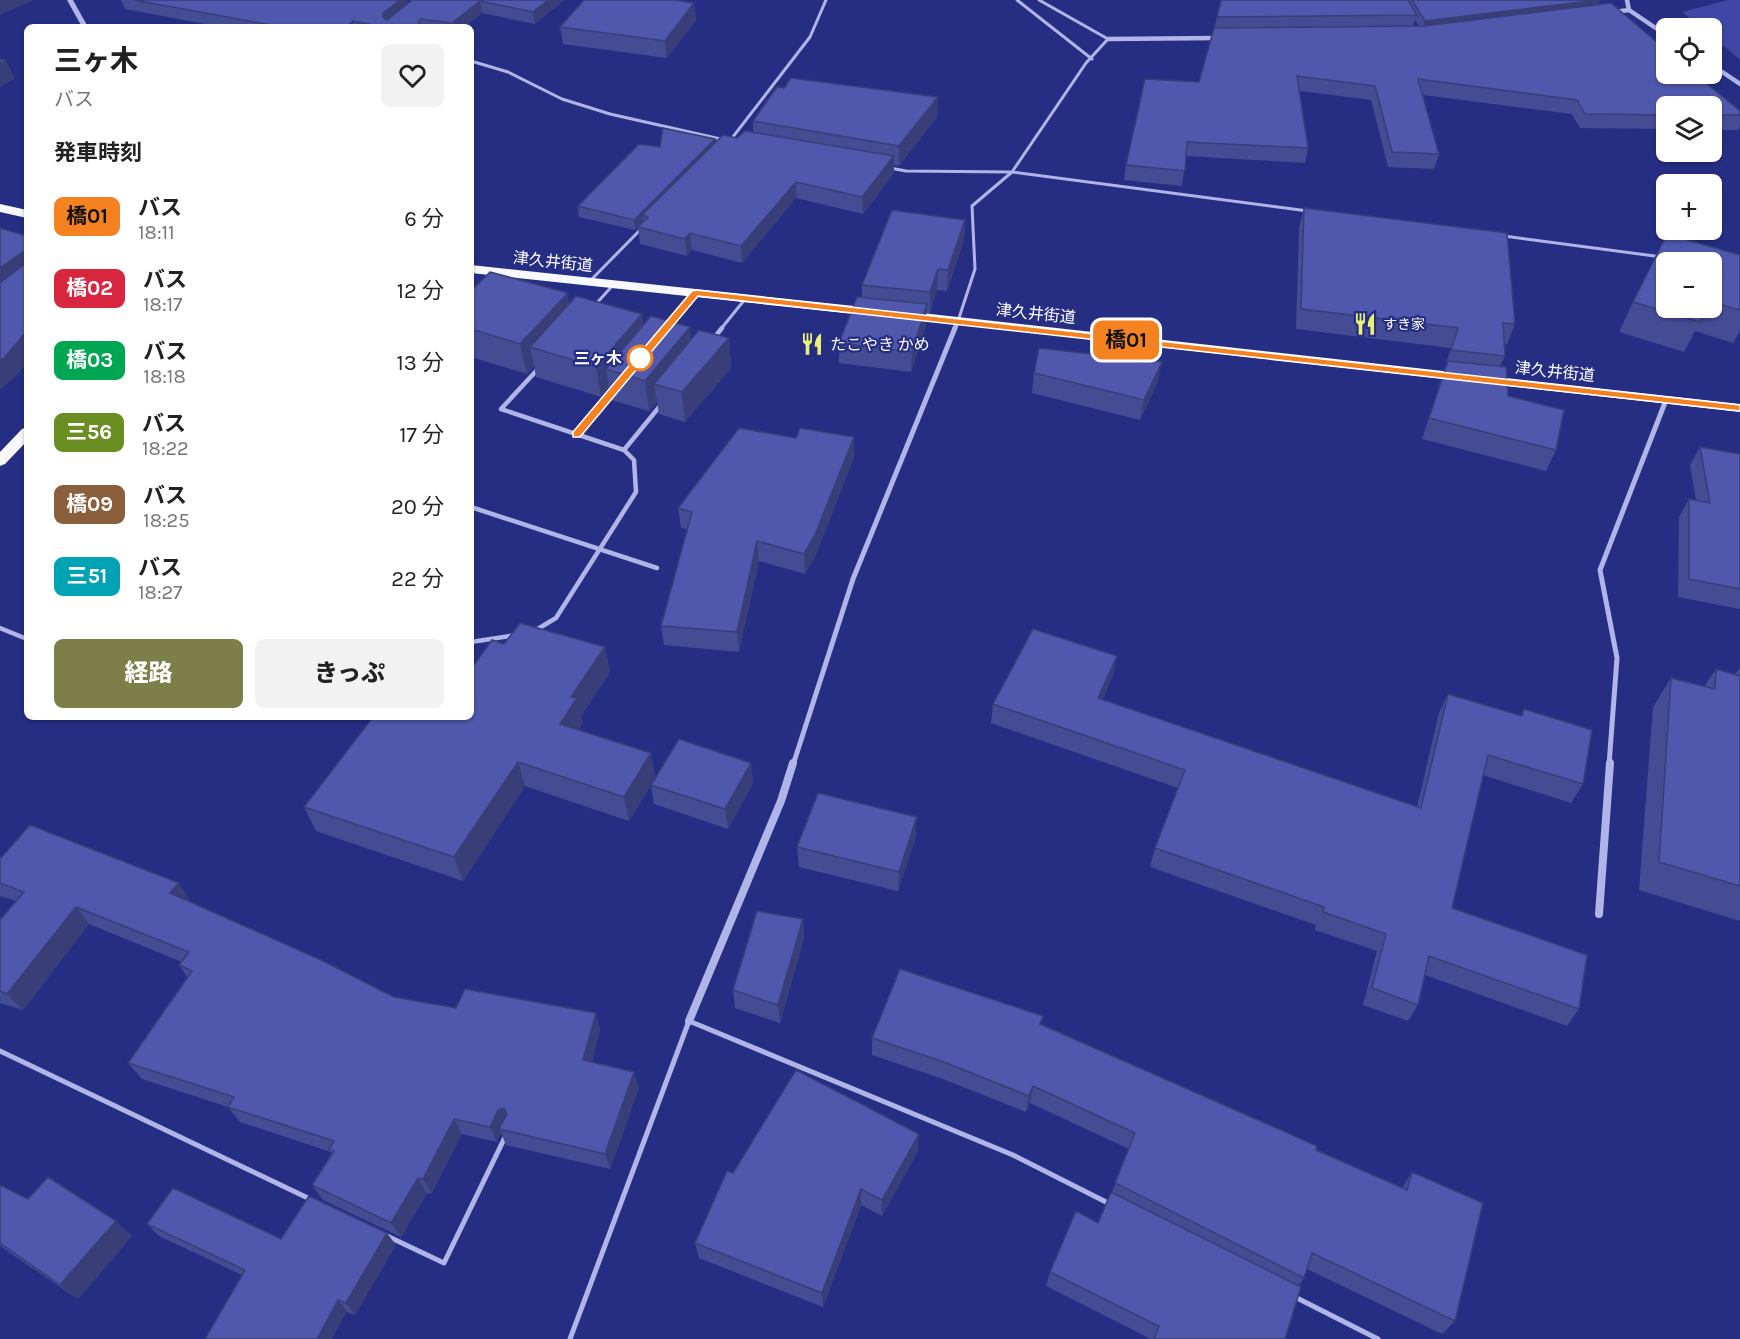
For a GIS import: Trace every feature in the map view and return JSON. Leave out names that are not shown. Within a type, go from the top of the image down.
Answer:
[{"type":"highway","points":[[0,208],[24,213]]},
{"type":"highway","name":"津久井街道","points":[[474,269],[1740,408]]},
{"type":"highway","points":[[0,461],[24,435]]},
{"type":"street","points":[[70,0],[83,24]]},
{"type":"street","points":[[1627,0],[1629,10]]},
{"type":"street","points":[[1605,14],[1629,10],[1656,28]]},
{"type":"street","points":[[1108,39],[1224,38]]},
{"type":"street","points":[[1722,72],[1740,84]]},
{"type":"street","points":[[689,1021],[781,801],[853,579],[958,321]]},
{"type":"street","points":[[1599,914],[1617,658],[1600,570],[1666,400]]},
{"type":"lane","points":[[722,149],[810,37],[826,0]]},
{"type":"lane","points":[[1017,0],[1092,59]]},
{"type":"lane","points":[[958,321],[975,269],[972,206],[1012,172],[1080,72],[1108,39],[1040,0]]},
{"type":"lane","points":[[474,62],[508,72],[562,99],[610,114],[741,142]]},
{"type":"lane","points":[[884,167],[906,171],[1012,172],[1310,211]]},
{"type":"lane","points":[[589,282],[647,224]]},
{"type":"lane","points":[[1500,236],[1656,257]]},
{"type":"lane","points":[[590,311],[614,284]]},
{"type":"lane","points":[[667,326],[696,293]]},
{"type":"lane","points":[[710,343],[746,298]]},
{"type":"lane","points":[[474,641],[536,630],[556,618],[636,492],[634,460],[624,450],[501,409],[544,362]]},
{"type":"lane","points":[[576,434],[618,385]]},
{"type":"lane","points":[[624,450],[660,405]]},
{"type":"lane","points":[[474,508],[657,567]]},
{"type":"lane","points":[[0,628],[24,638]]},
{"type":"lane","points":[[570,1339],[689,1021],[1013,1155],[1118,1208]]},
{"type":"lane","points":[[0,1051],[317,1202]]},
{"type":"lane","points":[[381,1233],[444,1263],[509,1128]]},
{"type":"lane","points":[[1284,1292],[1378,1339]]},
{"type":"shaded area","points":[[1728,0],[1740,0],[1740,60],[1722,45],[1722,18],[1690,18],[1682,12]]},
{"type":"building","points":[[134,0],[400,0],[383,13],[383,17],[387,20],[412,0],[548,0],[533,12],[480,1],[452,23],[420,19],[419,24],[368,24],[353,21],[350,24],[266,24]]},
{"type":"building","points":[[584,0],[675,0],[694,3],[665,41],[560,27]]},
{"type":"building","points":[[1221,0],[1408,0],[1417,15],[1217,17]]},
{"type":"building","points":[[1412,0],[1598,0],[1425,21]]},
{"type":"building","points":[[1611,3],[1656,41],[1656,84],[1707,84],[1722,96],[1656,96],[1656,115],[1585,114],[1577,100],[1418,79],[1439,154],[1392,152],[1375,86],[1297,76],[1308,148],[1187,142],[1185,171],[1126,165],[1145,79],[1199,82],[1214,28],[1424,26]]},
{"type":"building","points":[[791,78],[938,97],[899,146],[753,121],[777,87],[784,88]]},
{"type":"building","points":[[1722,96],[1740,111],[1740,115],[1722,115]]},
{"type":"building","points":[[663,128],[715,139],[634,220],[578,206],[639,144],[660,147]]},
{"type":"building","points":[[745,131],[894,156],[862,197],[796,182],[741,246],[690,233],[685,239],[638,227],[648,217],[642,215],[723,135],[737,138]]},
{"type":"building","points":[[1304,208],[1507,233],[1515,324],[1503,323],[1505,356],[1451,350],[1458,328],[1301,309]]},
{"type":"building","points":[[892,210],[965,220],[948,270],[938,269],[930,292],[862,285]]},
{"type":"building","points":[[0,228],[24,235],[24,251],[0,268]]},
{"type":"building","points":[[1664,240],[1688,240],[1740,255],[1740,310],[1722,305],[1722,252],[1658,252]]},
{"type":"building","points":[[1656,256],[1656,309],[1633,302]]},
{"type":"building","points":[[24,264],[24,335],[0,361],[0,283]]},
{"type":"building","points":[[490,272],[568,293],[520,344],[474,330],[474,288]]},
{"type":"building","points":[[576,296],[642,314],[596,367],[530,347]]},
{"type":"building","points":[[857,297],[927,304],[912,352],[839,343]]},
{"type":"building","points":[[651,316],[690,327],[645,381],[606,369]]},
{"type":"building","points":[[1687,318],[1702,318],[1700,322]]},
{"type":"building","points":[[699,330],[729,338],[682,392],[654,384]]},
{"type":"building","points":[[1039,348],[1162,362],[1144,400],[1034,373]]},
{"type":"building","points":[[1448,361],[1506,367],[1508,396],[1564,410],[1556,450],[1429,418]]},
{"type":"building","points":[[739,428],[796,438],[800,428],[854,437],[815,535],[804,554],[757,541],[737,632],[661,626],[692,512],[678,508]]},
{"type":"building","points":[[1700,447],[1740,454],[1740,589],[1689,579],[1689,499],[1710,503]]},
{"type":"building","points":[[520,623],[605,647],[571,697],[577,698],[560,724],[651,753],[624,797],[518,762],[454,857],[304,807],[371,720],[474,720],[474,665],[492,640],[504,644]]},
{"type":"building","points":[[1033,629],[1117,656],[1098,698],[1421,808],[1448,694],[1522,716],[1524,709],[1592,730],[1583,784],[1488,755],[1452,908],[1587,955],[1579,1009],[1429,956],[1418,1005],[1372,988],[1386,934],[1323,912],[1324,907],[1155,848],[1185,770],[993,704]]},
{"type":"building","points":[[1716,669],[1740,676],[1740,886],[1659,862],[1671,678],[1715,689]]},
{"type":"building","points":[[679,739],[751,763],[725,809],[651,785]]},
{"type":"building","points":[[818,793],[917,817],[899,872],[797,847]]},
{"type":"building","points":[[30,825],[179,883],[170,893],[321,960],[394,997],[456,1008],[465,989],[596,1013],[583,1060],[634,1072],[605,1154],[499,1129],[507,1114],[504,1108],[498,1110],[490,1127],[454,1119],[423,1179],[418,1178],[391,1223],[312,1185],[334,1151],[329,1149],[334,1141],[228,1107],[234,1097],[128,1063],[192,971],[179,965],[189,952],[76,907],[7,994],[0,991],[0,920],[24,892],[0,883],[0,859]]},
{"type":"building","points":[[757,911],[803,919],[778,1005],[733,990]]},
{"type":"building","points":[[900,969],[1043,1016],[1040,1024],[1317,1146],[1316,1150],[1407,1190],[1412,1172],[1483,1203],[1455,1321],[1312,1253],[1304,1278],[1115,1183],[1135,1133],[1033,1086],[1029,1096],[944,1062],[872,1038]]},
{"type":"building","points":[[796,1070],[919,1134],[882,1200],[861,1189],[822,1293],[695,1243],[727,1171],[733,1173]]},
{"type":"building","points":[[48,1177],[116,1221],[60,1285],[0,1243],[0,1185],[28,1199]]},
{"type":"building","points":[[173,1188],[281,1239],[309,1196],[387,1233],[346,1303],[338,1300],[317,1339],[205,1339],[245,1270],[147,1224]]},
{"type":"building","points":[[1111,1192],[1301,1287],[1285,1339],[1154,1339],[1159,1326],[1050,1272],[1076,1211],[1098,1223]]},
{"type":"bus line","name":"橋01","points":[[576,434],[696,293],[1740,408]]},
{"type":"place","name":"すき家","points":[[1365,324]]},
{"type":"place","name":"たこやき かめ","points":[[812,344]]},
{"type":"place","name":"三ヶ木","points":[[640,358]]}]
